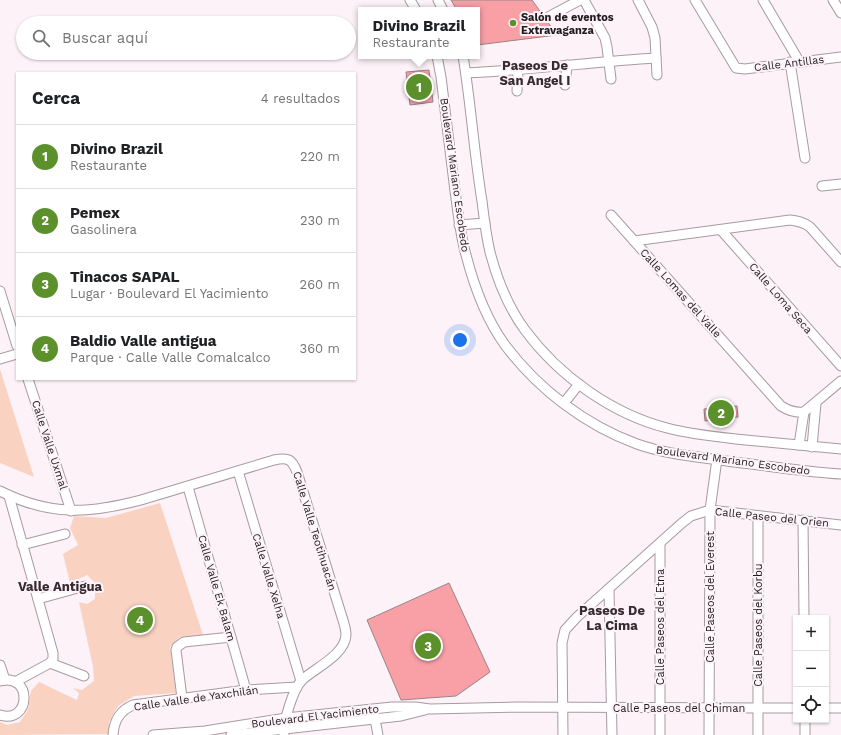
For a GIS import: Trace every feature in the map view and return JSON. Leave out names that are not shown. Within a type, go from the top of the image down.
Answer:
[{"type":"street","points":[[550,16],[580,0]]},
{"type":"street","points":[[584,0],[604,38],[607,47],[611,79]]},
{"type":"street","points":[[638,0],[652,27],[657,75]]},
{"type":"street","name":"Calle Antillas","points":[[695,0],[736,68],[745,69],[841,57]]},
{"type":"street","points":[[763,0],[794,62],[805,158]]},
{"type":"street","points":[[833,0],[841,13]]},
{"type":"street","points":[[466,73],[656,58]]},
{"type":"street","name":"Boulevard Mariano Escobedo","points":[[438,59],[459,225],[466,255],[477,291],[489,318],[505,344],[523,366],[544,387],[584,417],[610,432],[637,444],[661,451],[718,460],[841,474]]},
{"type":"street","name":"Boulevard Mariano Escobedo","points":[[464,59],[477,170],[490,251],[499,281],[511,307],[524,329],[542,350],[579,384],[599,398],[620,410],[666,428],[710,436],[841,449]]},
{"type":"street","points":[[565,85],[567,65]]},
{"type":"street","points":[[517,91],[518,70]]},
{"type":"street","points":[[822,186],[841,184]]},
{"type":"street","points":[[611,215],[634,241]]},
{"type":"street","name":"Calle Lomas del Valle","points":[[634,241],[790,220],[805,223],[810,227],[841,262]]},
{"type":"street","points":[[459,225],[485,223]]},
{"type":"street","name":"Calle Loma Seca","points":[[721,230],[841,366]]},
{"type":"street","name":"Calle Lomas del Valle","points":[[634,241],[782,406],[788,411],[804,412]]},
{"type":"street","points":[[0,290],[3,308],[16,343]]},
{"type":"street","points":[[0,359],[16,354]]},
{"type":"street","name":"Calle Valle Uxmal","points":[[28,380],[71,511]]},
{"type":"street","points":[[799,445],[804,412],[841,381]]},
{"type":"street","points":[[564,403],[579,384]]},
{"type":"street","points":[[812,447],[816,403]]},
{"type":"street","name":"Calle Valle Teotihuacán","points":[[0,491],[9,496],[40,507],[71,511],[120,506],[188,487],[280,458],[290,460],[293,462],[297,472],[342,617],[346,635],[345,643],[332,658],[299,684]]},
{"type":"street","name":"Calle Paseos del Everest","points":[[709,735],[710,510],[718,460]]},
{"type":"street","name":"Calle Valle Xelha","points":[[238,471],[299,684]]},
{"type":"street","name":"Calle Valle Ek Balam","points":[[188,487],[246,690]]},
{"type":"street","points":[[9,496],[52,645],[53,659],[50,663],[15,682]]},
{"type":"street","name":"Calle Paseo del Orien","points":[[563,735],[562,643],[565,630],[577,617],[692,516],[710,510],[841,525]]},
{"type":"street","name":"Calle Paseos del Korbu","points":[[758,516],[758,735]]},
{"type":"street","points":[[803,520],[804,615]]},
{"type":"street","points":[[22,545],[65,534]]},
{"type":"street","name":"Calle Paseos del Etna","points":[[660,544],[660,735]]},
{"type":"street","points":[[38,599],[86,586]]},
{"type":"street","points":[[609,589],[613,708],[612,735]]},
{"type":"street","points":[[182,698],[176,650],[177,647],[184,642],[231,637]]},
{"type":"street","points":[[50,663],[84,676]]},
{"type":"street","points":[[0,665],[2,680],[15,682],[20,685],[25,696],[22,707],[14,715],[0,715]]},
{"type":"street","points":[[284,732],[286,718],[299,684]]},
{"type":"street","name":"Calle Valle de Yaxchilán","points":[[113,735],[116,720],[126,708],[142,703],[299,684]]},
{"type":"street","name":"Boulevard El Yacimiento","points":[[153,735],[205,731],[286,718],[373,708],[405,706],[430,709],[478,707],[563,707]]},
{"type":"street","name":"Calle Paseos del Chiman","points":[[563,707],[793,708]]},
{"type":"street","points":[[373,708],[378,735]]},
{"type":"street","points":[[829,708],[841,708]]},
{"type":"street","name":"Boulevard El Yacimiento","points":[[231,735],[284,732],[401,716],[430,709]]},
{"type":"street","points":[[805,723],[805,735]]},
{"type":"shaded area","points":[[0,369],[34,477],[0,463]]},
{"type":"shaded area","points":[[160,503],[203,635],[180,637],[170,647],[176,693],[134,696],[118,706],[109,722],[110,734],[0,735],[0,722],[7,725],[20,722],[28,710],[31,691],[39,682],[77,700],[79,693],[73,688],[82,690],[94,681],[93,667],[79,602],[87,604],[95,599],[95,583],[87,575],[70,583],[63,554],[78,545],[70,528],[74,516],[106,518]]},
{"type":"building","name":"Salón de eventos Extravaganza","points":[[451,0],[532,0],[557,35],[480,45],[480,7],[455,7]]},
{"type":"building","points":[[429,70],[433,102],[410,105],[406,72]]},
{"type":"building","points":[[737,406],[738,417],[705,421],[704,409]]},
{"type":"building","points":[[449,583],[490,672],[456,696],[401,700],[367,620]]},
{"type":"place","name":"Salón de eventos Extravaganza","points":[[513,23]]},
{"type":"place","name":"Divino Brazil","points":[[419,87]]},
{"type":"place","name":"Pemex","points":[[721,413]]},
{"type":"place","name":"Baldio Valle antigua","points":[[140,620]]},
{"type":"place","name":"Tinacos SAPAL","points":[[428,646]]},
{"type":"district","name":"Paseos De San Angel I","points":[[535,72]]},
{"type":"district","name":"Valle Antigua","points":[[60,586]]},
{"type":"district","name":"Paseos De La Cima","points":[[612,618]]}]
